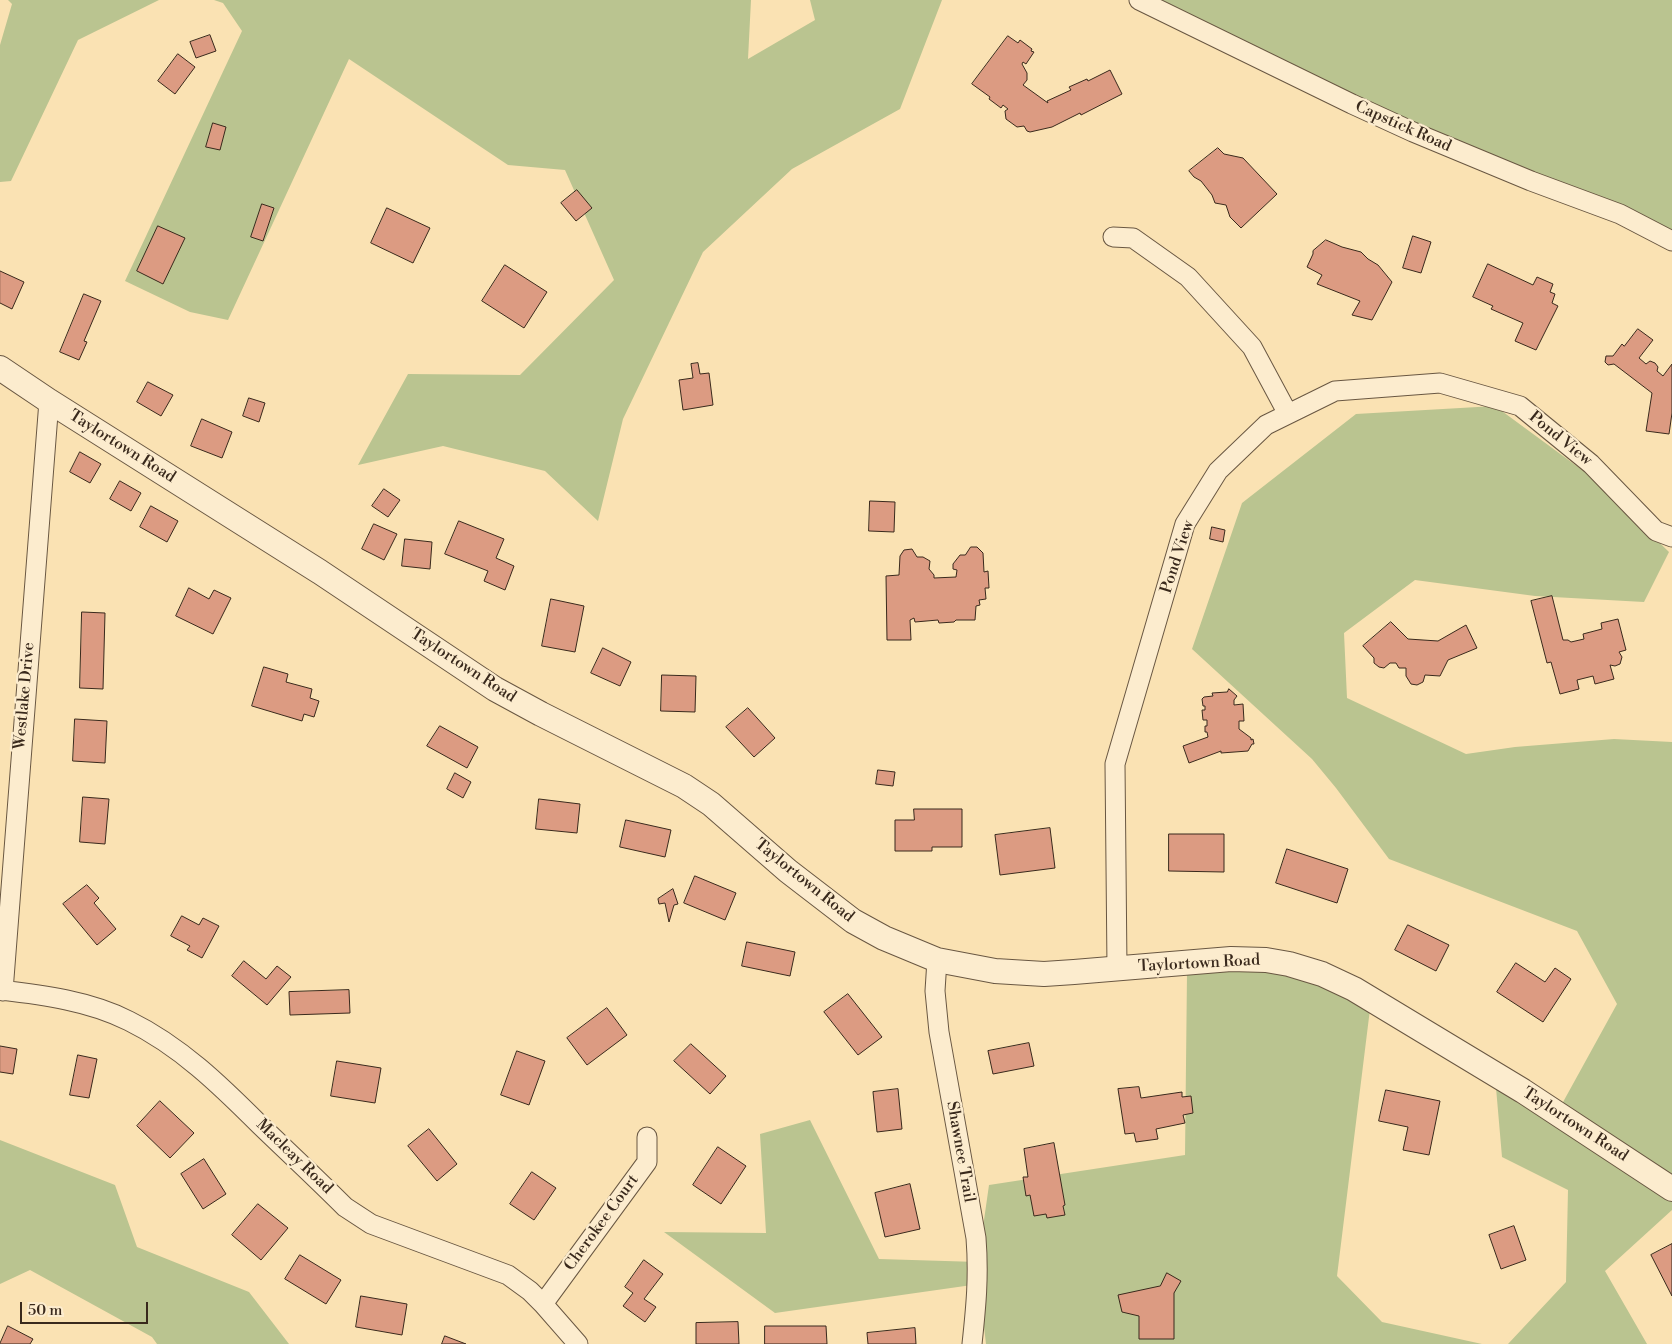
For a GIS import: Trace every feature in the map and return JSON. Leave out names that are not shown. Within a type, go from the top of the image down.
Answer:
[{"type":"street","name":"Capstick Road","points":[[1139,0],[1343,100],[1413,132],[1531,181],[1620,214],[1672,241]]},
{"type":"street","points":[[1112,237],[1133,238],[1188,278],[1252,347],[1288,414]]},
{"type":"street","name":"Taylortown Road","points":[[0,368],[49,401],[313,567],[495,689],[684,786],[711,804],[788,871],[853,921],[884,938],[937,960],[995,972],[1074,972],[1240,959],[1266,960],[1289,964],[1322,974],[1354,989],[1523,1091],[1672,1189]]},
{"type":"street","name":"Pond View","points":[[1117,968],[1115,764],[1186,524],[1218,471],[1266,425],[1335,391],[1440,383],[1520,406],[1591,464],[1656,531],[1672,537]]},
{"type":"street","name":"Westlake Drive","points":[[1,990],[49,401]]},
{"type":"street","name":"Shawnee Trail","points":[[937,960],[935,991],[939,1032],[976,1238],[978,1293],[972,1344]]},
{"type":"street","name":"Macleay Road","points":[[1,990],[50,997],[96,1008],[128,1020],[159,1037],[225,1089],[345,1207],[357,1216],[371,1224],[508,1275],[530,1291],[578,1344]]},
{"type":"street","name":"Cherokee Court","points":[[543,1304],[647,1162],[647,1137]]},
{"type":"green space","points":[[8,0],[159,0],[78,40],[11,181],[0,182],[0,45],[12,4]]},
{"type":"green space","points":[[214,0],[751,0],[748,59],[815,20],[810,0],[942,0],[900,109],[792,169],[703,252],[623,419],[598,521],[545,471],[443,446],[358,465],[408,374],[520,375],[614,280],[565,170],[508,165],[349,59],[228,320],[190,312],[125,281],[242,31],[223,3]]},
{"type":"green space","points":[[1158,0],[1672,0],[1672,234],[1385,118]]},
{"type":"green space","points":[[1495,406],[1593,478],[1669,552],[1644,602],[1535,596],[1415,580],[1344,633],[1347,698],[1466,754],[1515,747],[1614,739],[1672,742],[1672,1210],[1605,1271],[1647,1344],[1508,1344],[1566,1282],[1568,1190],[1502,1157],[1495,1076],[1557,1113],[1617,1004],[1577,931],[1389,859],[1312,759],[1192,649],[1242,503],[1356,414]]},
{"type":"green space","points":[[1281,965],[1371,1001],[1337,1276],[1382,1322],[1482,1344],[986,1344],[979,1284],[775,1313],[664,1232],[766,1233],[760,1134],[810,1120],[879,1259],[978,1262],[989,1185],[1185,1155],[1187,974]]},
{"type":"green space","points":[[0,1140],[115,1185],[137,1247],[249,1292],[289,1344],[157,1344],[152,1337],[30,1270],[0,1284]]},
{"type":"building","points":[[210,35],[216,51],[196,58],[190,42]]},
{"type":"building","points":[[1008,36],[1018,43],[1020,40],[1034,52],[1026,64],[1023,62],[1022,64],[1027,73],[1027,80],[1023,85],[1048,103],[1047,101],[1071,90],[1069,87],[1087,79],[1088,81],[1110,70],[1122,94],[1081,115],[1080,113],[1052,127],[1030,132],[1024,126],[1017,127],[1006,119],[1005,111],[1008,109],[1003,105],[1001,108],[972,84]]},
{"type":"building","points":[[178,54],[195,67],[175,94],[158,81]]},
{"type":"building","points":[[213,123],[226,127],[220,150],[206,147]]},
{"type":"building","points":[[1218,148],[1224,154],[1243,158],[1277,194],[1241,228],[1230,217],[1226,205],[1215,203],[1212,195],[1201,181],[1189,171]]},
{"type":"building","points":[[577,190],[592,208],[576,221],[561,203]]},
{"type":"building","points":[[262,204],[274,208],[263,241],[251,237]]},
{"type":"building","points":[[387,208],[430,228],[413,263],[371,243]]},
{"type":"building","points":[[158,226],[185,238],[163,284],[137,271]]},
{"type":"building","points":[[1413,236],[1431,242],[1421,273],[1403,268]]},
{"type":"building","points":[[1326,240],[1361,252],[1378,265],[1392,282],[1372,320],[1352,315],[1360,301],[1317,284],[1322,275],[1307,267],[1313,251]]},
{"type":"building","points":[[1488,264],[1533,285],[1537,277],[1553,284],[1550,292],[1555,294],[1552,303],[1558,306],[1536,350],[1515,341],[1523,323],[1491,309],[1493,306],[1473,297]]},
{"type":"building","points":[[505,265],[547,292],[524,328],[482,301]]},
{"type":"building","points":[[0,271],[24,282],[12,309],[0,303]]},
{"type":"building","points":[[84,294],[101,301],[84,341],[87,342],[79,360],[60,352]]},
{"type":"building","points":[[1638,329],[1653,340],[1639,358],[1646,364],[1650,361],[1655,363],[1658,367],[1657,371],[1663,376],[1672,364],[1672,413],[1669,434],[1646,431],[1652,393],[1614,364],[1608,365],[1605,362],[1606,356],[1613,356],[1622,344],[1624,346]]},
{"type":"building","points":[[698,363],[700,374],[709,373],[713,405],[683,410],[679,380],[693,378],[691,364]]},
{"type":"building","points":[[148,382],[173,395],[161,416],[137,402]]},
{"type":"building","points":[[249,398],[265,403],[259,422],[243,416]]},
{"type":"building","points":[[202,419],[232,432],[222,458],[191,446]]},
{"type":"building","points":[[80,452],[101,464],[90,483],[70,472]]},
{"type":"building","points":[[120,481],[141,493],[131,511],[110,499]]},
{"type":"building","points":[[384,489],[400,500],[388,517],[372,506]]},
{"type":"building","points":[[870,501],[895,502],[894,532],[869,531]]},
{"type":"building","points":[[151,506],[178,521],[167,542],[140,527]]},
{"type":"building","points":[[459,521],[504,539],[496,558],[514,566],[505,590],[484,581],[488,571],[445,554]]},
{"type":"building","points":[[374,524],[397,534],[384,560],[362,549]]},
{"type":"building","points":[[1212,527],[1225,530],[1223,542],[1210,539]]},
{"type":"building","points":[[405,539],[432,542],[430,569],[402,566]]},
{"type":"building","points":[[971,547],[977,547],[983,553],[984,572],[988,571],[989,588],[985,588],[986,599],[979,600],[980,605],[976,606],[975,620],[956,620],[954,622],[939,623],[938,620],[915,622],[914,618],[910,620],[911,640],[887,640],[886,576],[899,575],[900,556],[904,550],[912,549],[917,557],[923,557],[930,561],[929,569],[934,578],[956,577],[957,570],[953,569],[953,564],[960,555],[965,555]]},
{"type":"building","points":[[189,588],[209,599],[214,590],[231,598],[213,634],[176,616]]},
{"type":"building","points":[[1552,596],[1563,640],[1571,642],[1584,639],[1583,634],[1602,629],[1601,623],[1618,619],[1626,650],[1619,652],[1622,657],[1620,664],[1610,665],[1614,679],[1595,684],[1593,676],[1577,680],[1579,689],[1560,694],[1551,662],[1547,663],[1531,601]]},
{"type":"building","points":[[551,599],[584,606],[575,652],[542,646]]},
{"type":"building","points":[[82,612],[105,613],[103,689],[80,688]]},
{"type":"building","points":[[1391,622],[1408,639],[1438,641],[1466,625],[1477,648],[1448,660],[1440,676],[1425,675],[1423,682],[1417,685],[1411,684],[1406,676],[1406,668],[1399,668],[1396,663],[1390,663],[1384,668],[1379,667],[1374,663],[1374,658],[1363,646]]},
{"type":"building","points":[[603,648],[631,662],[620,686],[591,673]]},
{"type":"building","points":[[264,667],[288,674],[286,682],[312,689],[310,698],[319,701],[314,717],[304,714],[302,721],[252,706]]},
{"type":"building","points":[[662,675],[696,676],[695,712],[661,711]]},
{"type":"building","points":[[1229,689],[1237,696],[1234,700],[1234,705],[1243,704],[1244,721],[1239,721],[1239,729],[1251,740],[1253,739],[1254,744],[1252,744],[1248,751],[1221,753],[1221,751],[1189,763],[1183,746],[1208,737],[1207,732],[1205,732],[1207,720],[1203,720],[1202,710],[1205,710],[1205,706],[1203,706],[1202,699],[1213,696],[1212,693],[1227,692]]},
{"type":"building","points":[[748,708],[775,738],[754,757],[726,727]]},
{"type":"building","points":[[75,719],[107,721],[105,763],[73,761]]},
{"type":"building","points":[[440,726],[478,747],[467,768],[427,746]]},
{"type":"building","points":[[878,770],[895,772],[893,786],[876,784]]},
{"type":"building","points":[[455,773],[471,782],[463,798],[447,789]]},
{"type":"building","points":[[83,797],[109,799],[105,844],[80,842]]},
{"type":"building","points":[[539,799],[580,804],[577,833],[536,829]]},
{"type":"building","points":[[914,809],[962,809],[962,847],[932,847],[932,851],[895,851],[895,820],[914,820]]},
{"type":"building","points":[[626,820],[671,830],[665,857],[620,847]]},
{"type":"building","points":[[1050,828],[1055,868],[1000,875],[995,835]]},
{"type":"building","points":[[1169,834],[1224,834],[1224,872],[1169,871]]},
{"type":"building","points":[[1287,849],[1348,869],[1337,903],[1276,883]]},
{"type":"building","points":[[695,876],[736,893],[725,920],[684,903]]},
{"type":"building","points":[[87,885],[99,898],[94,903],[116,929],[97,945],[63,904]]},
{"type":"building","points":[[673,889],[678,904],[674,905],[669,922],[665,903],[659,904],[658,899]]},
{"type":"building","points":[[182,916],[199,925],[203,918],[219,926],[202,958],[187,950],[190,946],[171,936]]},
{"type":"building","points":[[1408,925],[1449,945],[1436,971],[1395,950]]},
{"type":"building","points":[[747,942],[795,952],[790,976],[742,966]]},
{"type":"building","points":[[244,961],[266,979],[277,966],[291,977],[267,1005],[232,976]]},
{"type":"building","points":[[1516,963],[1545,982],[1555,968],[1571,979],[1543,1022],[1497,992]]},
{"type":"building","points":[[349,990],[350,1013],[290,1015],[289,992]]},
{"type":"building","points":[[848,994],[882,1037],[858,1055],[824,1012]]},
{"type":"building","points":[[607,1008],[627,1035],[587,1065],[567,1038]]},
{"type":"building","points":[[1029,1043],[1034,1066],[993,1074],[988,1051]]},
{"type":"building","points":[[691,1044],[726,1076],[710,1094],[674,1061]]},
{"type":"building","points":[[0,1046],[17,1049],[13,1074],[0,1072]]},
{"type":"building","points":[[517,1051],[545,1061],[529,1105],[501,1095]]},
{"type":"building","points":[[78,1055],[97,1059],[89,1098],[70,1095]]},
{"type":"building","points":[[337,1061],[381,1068],[375,1103],[331,1096]]},
{"type":"building","points":[[1139,1087],[1141,1098],[1182,1092],[1182,1097],[1191,1096],[1193,1113],[1183,1115],[1185,1123],[1156,1129],[1158,1139],[1136,1142],[1134,1133],[1125,1134],[1118,1089]]},
{"type":"building","points":[[898,1089],[902,1129],[877,1132],[873,1092]]},
{"type":"building","points":[[1386,1090],[1440,1101],[1429,1155],[1403,1150],[1408,1127],[1379,1121]]},
{"type":"building","points":[[160,1101],[194,1133],[170,1158],[137,1126]]},
{"type":"building","points":[[429,1129],[457,1164],[437,1181],[408,1146]]},
{"type":"building","points":[[1054,1143],[1065,1205],[1063,1206],[1065,1215],[1047,1218],[1046,1214],[1034,1216],[1030,1195],[1026,1196],[1023,1177],[1028,1177],[1024,1149]]},
{"type":"building","points":[[718,1147],[746,1166],[721,1204],[693,1185]]},
{"type":"building","points":[[204,1159],[226,1194],[203,1209],[181,1174]]},
{"type":"building","points":[[532,1172],[556,1188],[534,1220],[510,1204]]},
{"type":"building","points":[[910,1184],[920,1229],[885,1237],[875,1193]]},
{"type":"building","points":[[258,1204],[288,1228],[261,1260],[232,1235]]},
{"type":"building","points":[[1514,1226],[1526,1260],[1501,1269],[1489,1235]]},
{"type":"building","points":[[1672,1244],[1672,1296],[1651,1255]]},
{"type":"building","points":[[300,1255],[341,1280],[326,1304],[285,1279]]},
{"type":"building","points":[[644,1260],[663,1274],[644,1299],[656,1307],[645,1322],[623,1306],[633,1293],[625,1287]]},
{"type":"building","points":[[1167,1273],[1181,1281],[1174,1293],[1174,1339],[1139,1339],[1139,1316],[1122,1312],[1118,1295],[1160,1286]]},
{"type":"building","points":[[361,1296],[407,1304],[402,1335],[356,1327]]},
{"type":"building","points":[[738,1322],[739,1344],[696,1344],[696,1323]]},
{"type":"building","points":[[8,1326],[33,1339],[30,1344],[0,1344]]},
{"type":"building","points":[[765,1326],[826,1326],[827,1344],[765,1344]]},
{"type":"building","points":[[915,1328],[916,1344],[868,1344],[867,1333]]},
{"type":"building","points":[[445,1336],[466,1344],[442,1344]]}]
